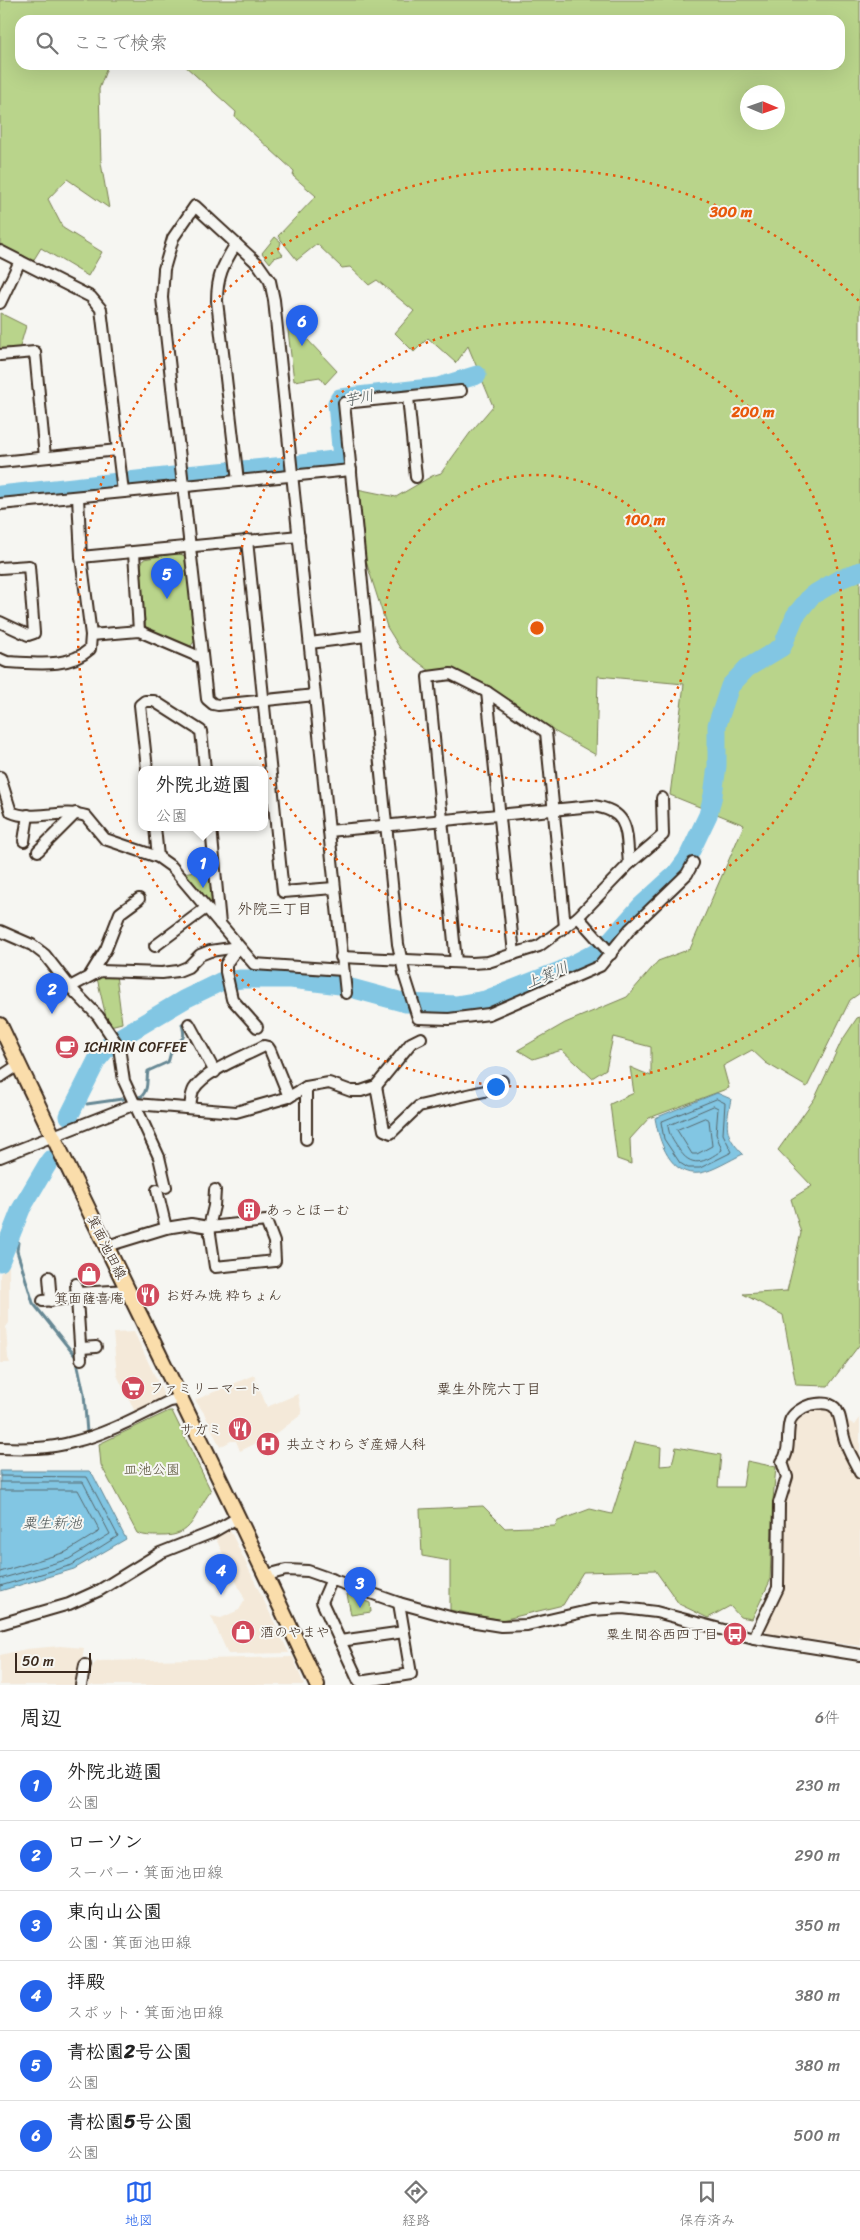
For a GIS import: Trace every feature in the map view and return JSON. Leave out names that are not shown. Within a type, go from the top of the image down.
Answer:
[{"type":"main road","name":"箕面池田線","points":[[0,1025],[240,1517],[317,1685]]},
{"type":"street","points":[[315,695],[218,705],[209,702],[206,695],[191,546],[162,298],[164,269],[173,238],[195,206],[258,264],[270,281],[274,300],[293,476],[345,989]]},
{"type":"street","points":[[236,244],[222,266],[217,282],[217,301],[238,481]]},
{"type":"street","points":[[0,251],[91,297],[101,309],[122,485]]},
{"type":"street","points":[[0,302],[20,261]]},
{"type":"street","points":[[0,355],[34,352],[45,457]]},
{"type":"street","points":[[461,391],[344,403],[366,636],[401,959],[415,1009],[449,1019],[489,1014],[600,966],[609,952],[635,924],[687,874],[693,863]]},
{"type":"street","points":[[408,397],[416,477]]},
{"type":"street","points":[[0,462],[118,450]]},
{"type":"street","points":[[0,504],[78,496],[122,485],[184,486],[351,470]]},
{"type":"street","points":[[0,659],[7,662],[56,664],[85,654],[90,649],[91,635],[81,557],[78,496]]},
{"type":"street","points":[[81,557],[299,536]]},
{"type":"street","points":[[247,540],[283,892],[334,888]]},
{"type":"street","points":[[134,553],[139,631]]},
{"type":"street","points":[[0,568],[29,566],[34,633],[28,635],[0,622]]},
{"type":"street","points":[[91,635],[139,631],[202,658]]},
{"type":"street","points":[[310,642],[366,636]]},
{"type":"street","points":[[456,962],[428,677],[451,674],[487,692],[546,732],[564,927]]},
{"type":"street","points":[[487,692],[514,954]]},
{"type":"street","points":[[148,766],[140,705],[145,701],[154,701],[201,731],[205,766]]},
{"type":"street","points":[[0,777],[11,812],[18,816],[76,813],[86,816],[105,839],[158,857],[172,867],[238,947],[256,964],[343,970]]},
{"type":"street","points":[[342,957],[488,962],[539,946],[578,917],[630,864],[663,835],[662,798]]},
{"type":"street","points":[[329,831],[442,822],[500,814],[593,806],[605,808],[619,815],[626,824],[630,864]]},
{"type":"street","points":[[38,851],[76,813]]},
{"type":"street","points":[[24,841],[28,815]]},
{"type":"street","points":[[155,831],[158,857]]},
{"type":"street","points":[[211,831],[220,924]]},
{"type":"street","points":[[90,975],[106,949],[120,913],[139,899]]},
{"type":"street","points":[[154,946],[206,908]]},
{"type":"street","points":[[578,917],[609,952]]},
{"type":"street","points":[[0,931],[32,946],[45,955],[70,987],[98,1016],[119,1047],[124,1081],[158,1157],[166,1228]]},
{"type":"street","points":[[70,987],[90,975],[105,970],[162,973],[178,971],[188,967],[200,955],[210,951],[238,947]]},
{"type":"street","points":[[238,947],[226,964],[227,981],[234,1002],[257,1027]]},
{"type":"street","points":[[189,1024],[215,1072]]},
{"type":"street","points":[[0,1157],[135,1104],[236,1112],[289,1097],[306,1087],[329,1083],[351,1092],[362,1091],[376,1086],[411,1043],[421,1038]]},
{"type":"street","points":[[190,1108],[194,1089],[228,1063],[266,1046],[270,1050],[289,1097]]},
{"type":"street","points":[[0,1077],[20,1064]]},
{"type":"street","points":[[376,1086],[384,1130],[391,1132],[419,1106],[489,1090],[502,1081]]},
{"type":"street","points":[[306,1087],[306,1139]]},
{"type":"street","points":[[107,1246],[166,1228],[191,1224],[209,1227],[266,1220],[274,1242],[275,1261],[214,1267],[209,1227],[214,1206],[214,1190]]},
{"type":"street","points":[[49,1277],[47,1301],[71,1298],[77,1288]]},
{"type":"street","points":[[77,1288],[129,1290]]},
{"type":"street","points":[[77,1288],[82,1359]]},
{"type":"street","points":[[81,1348],[96,1347]]},
{"type":"street","points":[[0,1448],[46,1448],[73,1442],[95,1436],[170,1402],[182,1399]]},
{"type":"street","points":[[754,1638],[778,1588],[779,1503],[787,1477],[782,1462],[787,1456],[790,1420],[801,1409],[811,1405],[825,1404],[836,1408],[840,1413],[845,1442],[860,1473]]},
{"type":"street","points":[[0,1624],[69,1604],[100,1590],[160,1554],[214,1532],[240,1517]]},
{"type":"street","points":[[267,1575],[286,1570],[308,1570],[399,1603],[457,1619],[501,1626],[527,1624],[592,1610],[623,1608],[656,1612],[754,1638],[860,1655]]},
{"type":"street","points":[[332,1578],[322,1602],[359,1682],[412,1674],[399,1603]]},
{"type":"street","points":[[340,1641],[404,1632]]},
{"type":"street","points":[[82,1685],[84,1665]]},
{"type":"shaded area","points":[[9,1263],[9,1323],[6,1327],[10,1363],[0,1363],[0,1274]]},
{"type":"shaded area","points":[[134,1332],[163,1393],[163,1399],[135,1412],[117,1375],[113,1333]]},
{"type":"shaded area","points":[[254,1375],[267,1407],[298,1394],[302,1414],[276,1434],[240,1451],[236,1441],[231,1441],[220,1447],[204,1413],[195,1400]]},
{"type":"shaded area","points":[[817,1409],[830,1411],[855,1425],[860,1418],[860,1646],[766,1634],[766,1622],[780,1589],[783,1504],[792,1477],[788,1470],[794,1425],[804,1412]]},
{"type":"shaded area","points":[[229,1528],[289,1653],[228,1654],[211,1616],[221,1618],[239,1610],[245,1600],[215,1537]]},
{"type":"shaded area","points":[[60,1646],[84,1648],[78,1685],[0,1685],[0,1655],[26,1649]]},
{"type":"shaded area","points":[[293,1657],[304,1685],[89,1685],[93,1665],[98,1661]]},
{"type":"green space","points":[[0,0],[860,0],[860,993],[850,1000],[807,1087],[766,1063],[752,1050],[723,1066],[729,1088],[649,1118],[630,1139],[631,1164],[617,1159],[610,1104],[634,1093],[630,1067],[651,1076],[651,1047],[613,1037],[606,1069],[592,1078],[562,1050],[533,1059],[518,1050],[565,1023],[627,997],[658,961],[690,949],[744,825],[670,795],[684,684],[598,676],[596,755],[473,685],[430,671],[400,648],[387,627],[363,552],[357,489],[396,497],[432,476],[441,473],[470,433],[493,406],[468,346],[456,363],[428,338],[414,352],[395,333],[414,311],[377,280],[369,285],[350,267],[342,268],[317,244],[297,260],[278,236],[316,196],[293,176],[294,171],[235,117],[236,112],[190,70],[845,70],[845,15],[15,15],[15,70],[106,70],[99,89],[101,163],[109,208],[67,179],[48,199],[63,228],[102,252],[88,276],[41,248],[33,261],[0,244]]},
{"type":"green space","points":[[275,237],[281,242],[279,250],[283,255],[274,258],[270,263],[262,253]]},
{"type":"green space","points":[[0,313],[26,326],[19,350],[0,351]]},
{"type":"green space","points":[[287,322],[291,322],[337,371],[325,384],[320,377],[294,381]]},
{"type":"green space","points":[[178,553],[187,557],[195,640],[189,649],[146,630],[139,568],[144,559]]},
{"type":"green space","points":[[209,869],[213,903],[208,905],[182,873]]},
{"type":"green space","points":[[116,975],[122,1023],[110,1026],[104,1021],[106,1017],[97,978]]},
{"type":"green space","points":[[860,1017],[860,1344],[828,1386],[796,1385],[783,1315],[743,1294],[787,1291],[801,1233],[791,1199],[812,1186],[778,1150],[815,1098],[841,1042],[857,1018]]},
{"type":"green space","name":"皿池公園","points":[[172,1411],[211,1491],[192,1522],[180,1533],[160,1536],[142,1535],[137,1533],[101,1465],[99,1444]]},
{"type":"green space","points":[[635,1442],[661,1447],[660,1466],[672,1465],[676,1447],[721,1455],[718,1487],[743,1487],[747,1461],[776,1467],[770,1581],[752,1619],[740,1617],[730,1606],[708,1618],[679,1604],[655,1570],[583,1572],[563,1605],[502,1620],[450,1610],[450,1561],[422,1556],[420,1509],[483,1506],[505,1528],[555,1526],[558,1521],[590,1509],[612,1514]]},
{"type":"green space","points":[[347,1594],[370,1603],[371,1612],[351,1615]]},
{"type":"water","points":[[717,1093],[731,1099],[727,1123],[729,1135],[743,1154],[705,1172],[690,1173],[681,1169],[668,1156],[663,1147],[655,1118]]},
{"type":"water","name":"粟生新池","points":[[0,1471],[89,1471],[93,1475],[126,1539],[74,1569],[0,1591]]},
{"type":"waterway","name":"芋川","points":[[301,464],[342,459],[337,403],[340,398],[438,387],[477,375]]},
{"type":"waterway","name":"芋川","points":[[242,470],[286,466]]},
{"type":"waterway","name":"芋川","points":[[186,475],[230,471]]},
{"type":"waterway","name":"芋川","points":[[0,495],[174,476]]},
{"type":"waterway","name":"上箕川","points":[[69,1116],[97,1060],[111,1043],[185,999],[220,982],[241,979],[291,979],[340,985],[406,1003],[456,1005],[485,1000],[562,970],[595,953],[609,942],[641,906],[676,874],[687,859],[708,815],[713,795],[717,766],[717,725],[730,686],[747,668],[782,647],[795,616],[811,596],[838,580],[860,571]]},
{"type":"waterway","points":[[136,1098],[142,1096],[146,1090],[148,1071],[168,1062],[172,1049],[184,1035],[182,1024]]},
{"type":"waterway","points":[[87,1104],[129,1098]]},
{"type":"waterway","name":"上箕川","points":[[74,1106],[79,1105]]},
{"type":"waterway","name":"上箕川","points":[[0,1262],[21,1209],[50,1160]]},
{"type":"waterway","points":[[11,1237],[18,1242],[17,1251],[33,1303],[76,1357],[84,1394],[87,1433]]},
{"type":"place","name":"青松園5号公園","points":[[302,346]]},
{"type":"place","name":"青松園2号公園","points":[[167,599]]},
{"type":"place","name":"外院北遊園","points":[[203,888]]},
{"type":"place","name":"ローソン","points":[[52,1014]]},
{"type":"place","name":"ICHIRIN COFFEE","points":[[67,1047]]},
{"type":"place","name":"あっとほーむ","points":[[249,1210]]},
{"type":"place","name":"箕面薩喜庵","points":[[89,1274]]},
{"type":"place","name":"お好み焼 粋ちょん","points":[[148,1295]]},
{"type":"place","name":"ファミリーマート","points":[[133,1388]]},
{"type":"place","name":"サガミ","points":[[240,1429]]},
{"type":"place","name":"共立さわらぎ産婦人科","points":[[268,1444]]},
{"type":"place","name":"拝殿","points":[[221,1595]]},
{"type":"place","name":"東向山公園","points":[[360,1608]]},
{"type":"place","name":"酒のやまや","points":[[243,1632]]},
{"type":"place","name":"粟生間谷西四丁目","points":[[735,1634]]},
{"type":"district","name":"外院三丁目","points":[[275,909]]},
{"type":"district","name":"粟生外院六丁目","points":[[489,1389]]}]
